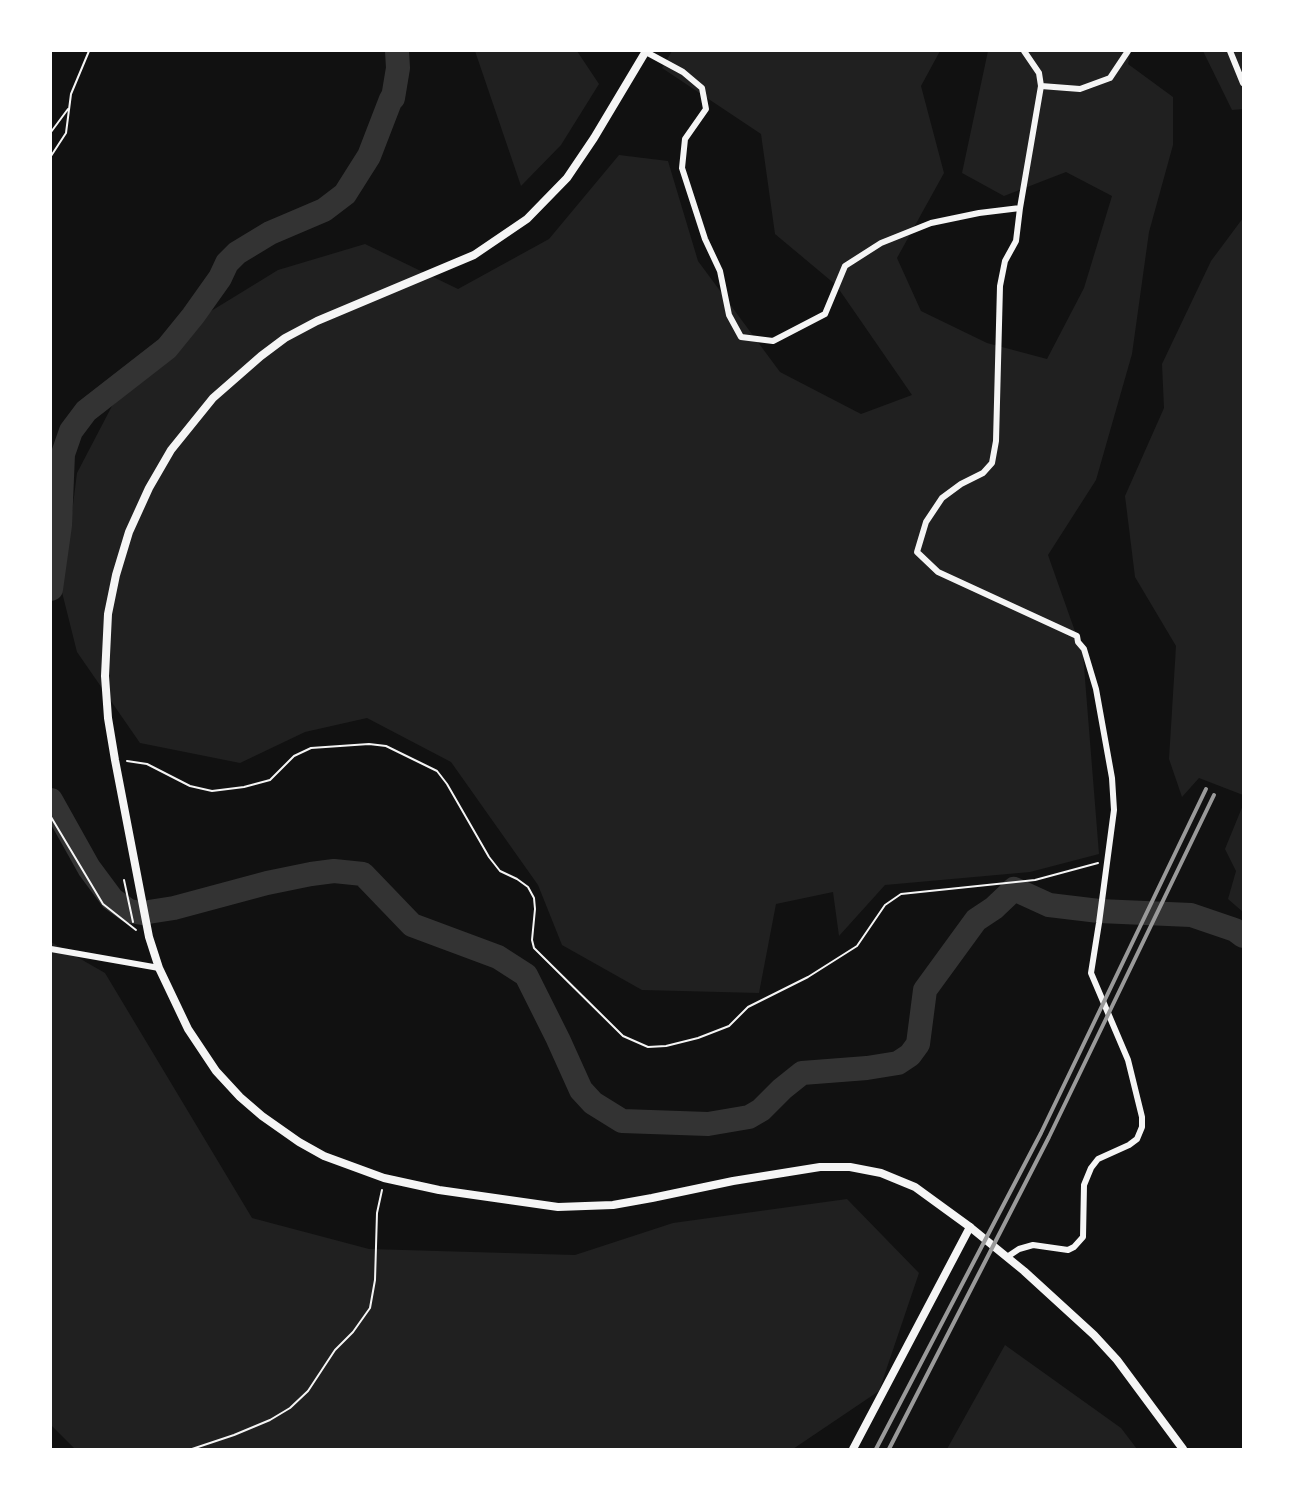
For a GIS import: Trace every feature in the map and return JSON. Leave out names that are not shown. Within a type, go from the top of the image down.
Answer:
[{"type":"main road","points":[[646,51],[567,178],[526,219],[474,255],[326,317],[285,338],[234,379],[193,421],[171,450],[149,488],[129,532],[116,575],[108,614],[105,676],[108,718],[115,760],[149,937],[159,968],[188,1029],[216,1071],[240,1097],[299,1142],[324,1156],[384,1178],[439,1190],[537,1205],[585,1207],[652,1198],[733,1181],[820,1167],[850,1167],[881,1173],[915,1187],[1007,1257],[1095,1335],[1117,1360],[1183,1449]]},
{"type":"street","points":[[646,51],[683,72],[702,88],[706,109],[685,139],[682,168],[705,239],[720,271],[729,315],[741,337],[773,341],[825,314],[845,266],[881,243],[931,223],[979,213],[1020,208]]},
{"type":"street","points":[[1007,1257],[1033,1245],[1068,1250],[1074,1247],[1083,1237],[1084,1185],[1091,1168],[1098,1159],[1137,1139],[1142,1127],[1142,1117],[1128,1060],[1091,973],[1100,923],[1114,810],[1112,778],[1096,689],[1084,649],[1078,642],[1077,636],[938,572],[917,552],[926,522],[942,498],[961,484],[983,473],[993,463],[996,441],[1000,286],[1005,261],[1016,241],[1041,86],[1039,73],[1024,51]]},
{"type":"street","points":[[1041,86],[1080,89],[1110,78],[1128,51]]},
{"type":"street","points":[[1230,51],[1243,83]]},
{"type":"street","points":[[1236,65],[1243,71]]},
{"type":"street","points":[[51,949],[159,968]]},
{"type":"street","points":[[853,1449],[970,1227]]},
{"type":"path","points":[[51,156],[66,133],[71,94],[89,51]]},
{"type":"path","points":[[51,132],[69,107]]},
{"type":"path","points":[[115,760],[147,764],[190,786],[212,791],[244,788],[270,780],[294,756],[311,747],[369,744],[386,746],[437,771],[447,784],[489,857],[500,871],[528,887],[534,898],[532,940],[534,948],[623,1036],[648,1047],[666,1046],[698,1038],[729,1026],[748,1007],[808,977],[857,946],[885,905],[901,894],[1035,880],[1107,860]]},
{"type":"path","points":[[51,817],[103,904],[149,937]]},
{"type":"path","points":[[124,880],[134,922]]},
{"type":"path","points":[[192,1449],[270,1420],[290,1407],[308,1391],[335,1350],[359,1324],[370,1308],[375,1280],[377,1213],[384,1178]]},
{"type":"shaded area","points":[[475,51],[577,51],[599,84],[561,145],[521,186]]},
{"type":"shaded area","points":[[672,51],[940,51],[921,86],[944,173],[897,258],[921,311],[987,343],[1047,359],[1084,288],[1112,196],[1066,172],[1004,196],[962,173],[988,51],[1131,51],[1128,64],[1173,97],[1173,145],[1149,232],[1132,354],[1096,480],[1048,555],[1083,654],[1099,854],[1030,872],[885,885],[839,936],[833,892],[776,904],[759,993],[642,990],[562,945],[538,885],[451,762],[367,718],[305,732],[240,763],[140,743],[77,652],[62,592],[77,473],[112,406],[203,316],[278,270],[365,244],[458,289],[549,239],[619,155],[668,161],[698,261],[780,372],[861,414],[912,395],[836,285],[775,234],[761,134],[662,68]]},
{"type":"shaded area","points":[[1203,51],[1243,51],[1243,109],[1232,110]]},
{"type":"shaded area","points":[[1243,218],[1243,795],[1199,778],[1182,797],[1169,759],[1176,646],[1135,577],[1125,496],[1164,408],[1162,364],[1211,261]]},
{"type":"shaded area","points":[[1243,805],[1243,912],[1228,899],[1236,871],[1225,849]]},
{"type":"shaded area","points":[[51,942],[105,973],[252,1218],[369,1249],[575,1255],[673,1223],[847,1199],[919,1273],[879,1391],[793,1449],[75,1449],[51,1425]]},
{"type":"shaded area","points":[[1005,1345],[1121,1428],[1137,1449],[947,1449]]},
{"type":"waterway","points":[[51,589],[60,525],[63,454],[71,431],[86,411],[167,348],[220,278],[227,263],[237,253],[270,233],[324,210],[345,194],[369,156],[393,98],[398,68],[397,51]]},
{"type":"waterway","points":[[51,800],[89,868],[112,899],[129,911],[142,913],[174,908],[267,883],[311,874],[334,871],[363,874],[412,925],[498,957],[526,975],[581,1090],[593,1103],[622,1121],[708,1124],[749,1117],[761,1110],[802,1073],[898,1063],[910,1055],[918,1044],[925,990],[976,920],[994,908],[1014,889],[1049,905],[1099,911],[1191,915],[1235,930],[1243,936]]},
{"type":"railway","points":[[876,1449],[1041,1133],[1206,789]]},
{"type":"railway","points":[[889,1449],[1049,1137],[1214,795]]}]
